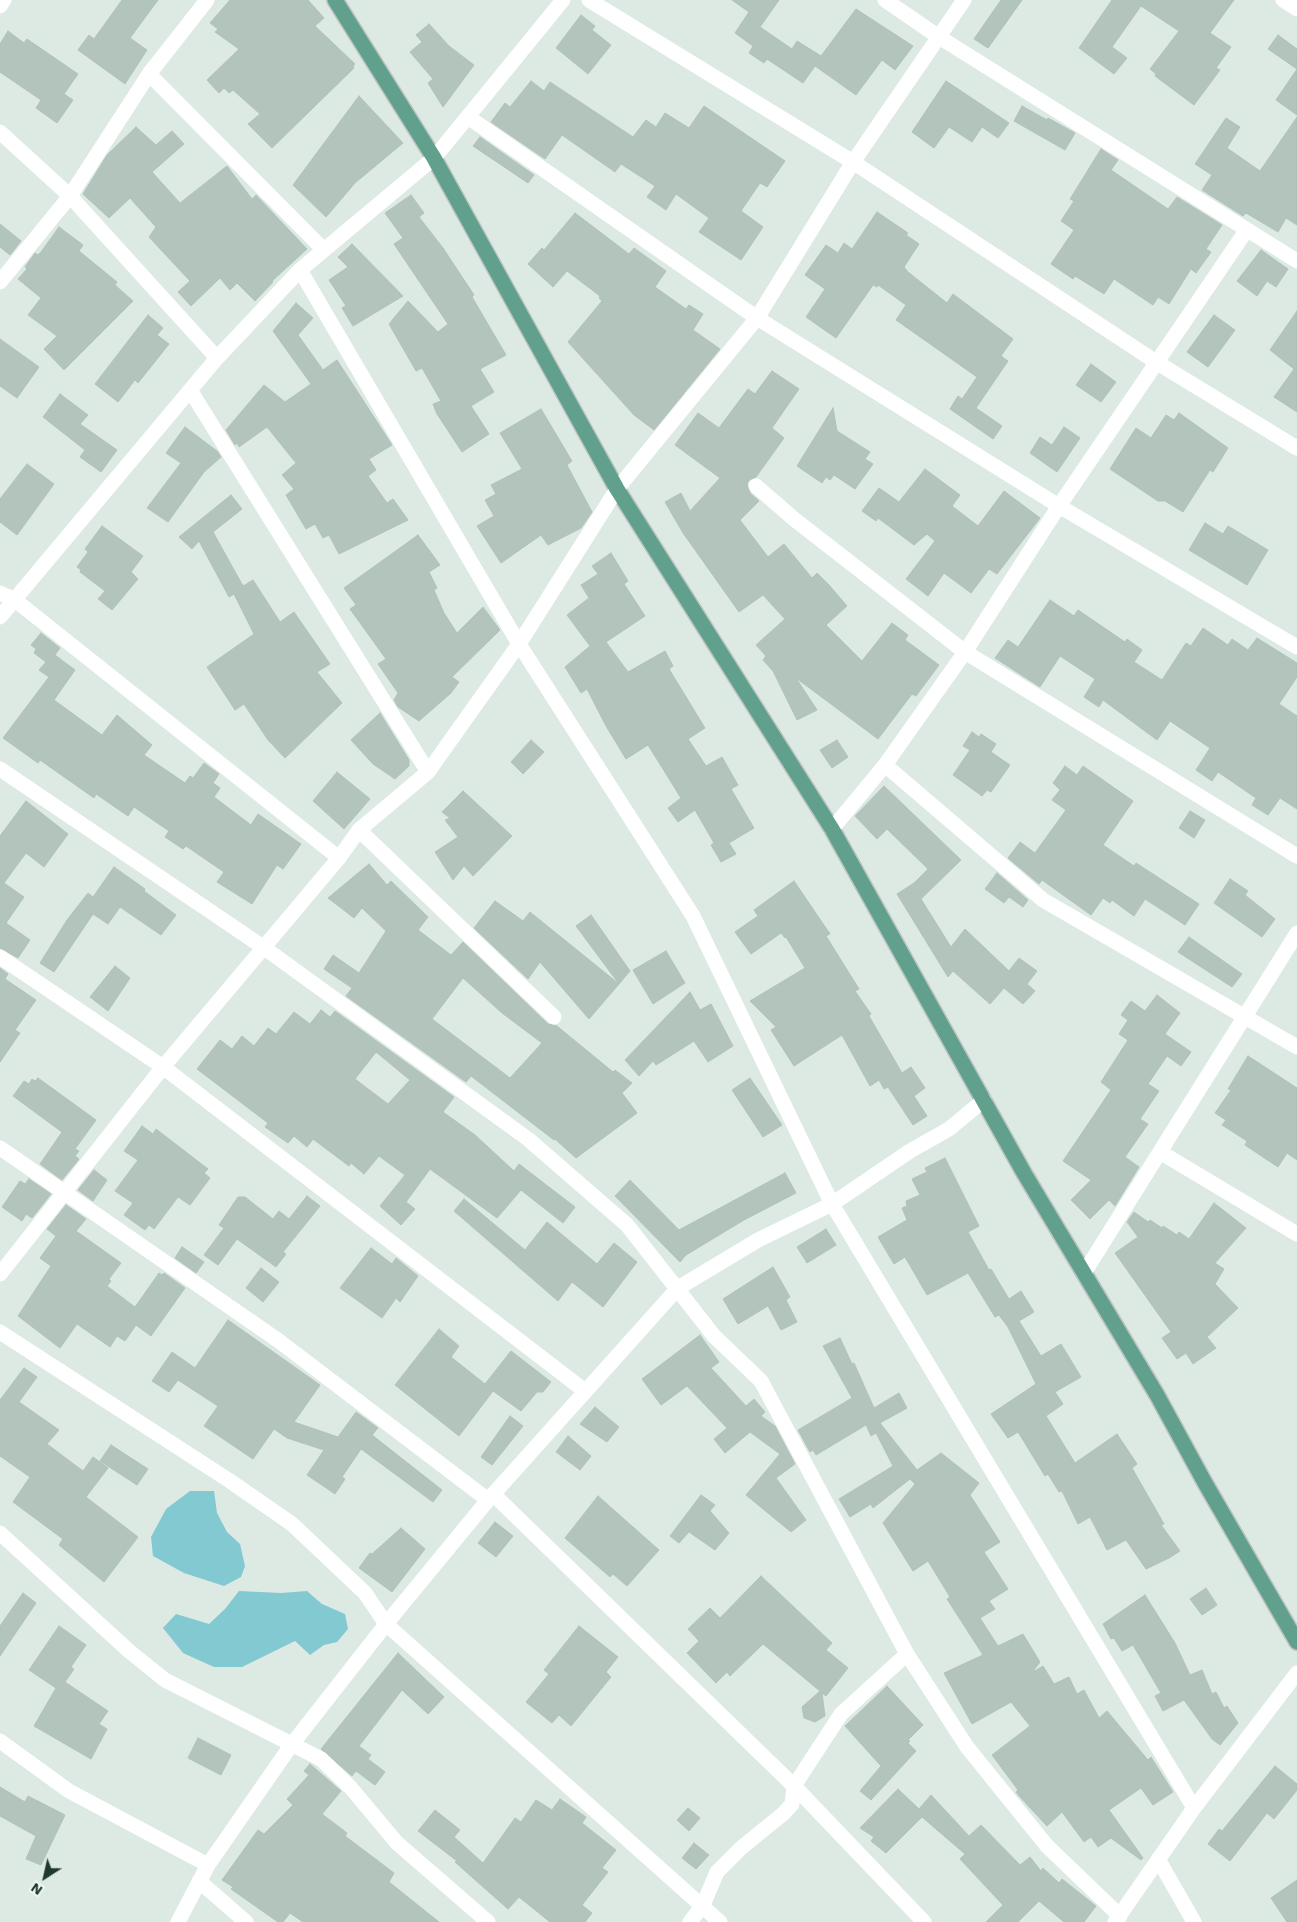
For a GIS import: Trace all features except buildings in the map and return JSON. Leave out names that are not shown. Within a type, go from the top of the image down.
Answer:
[{"type":"main road","points":[[335,0],[434,158],[617,489],[832,829],[984,1100],[1157,1395],[1205,1484],[1297,1642]]},
{"type":"street","points":[[0,6],[4,0]]},
{"type":"street","points":[[0,282],[70,196],[150,74],[207,0]]},
{"type":"street","points":[[0,617],[217,358],[300,270],[434,158],[563,0]]},
{"type":"street","points":[[589,0],[854,162],[1156,362],[1297,448]]},
{"type":"street","points":[[885,0],[939,37],[1246,231],[1297,261]]},
{"type":"street","points":[[0,1274],[163,1067],[339,858],[359,830],[428,772],[518,644],[617,489],[757,318],[854,162],[964,0]]},
{"type":"street","points":[[1283,0],[1297,9]]},
{"type":"street","points":[[150,74],[323,249]]},
{"type":"street","points":[[468,117],[757,318],[1059,506],[1297,647]]},
{"type":"street","points":[[0,132],[70,196],[217,358]]},
{"type":"street","points":[[832,829],[885,765],[965,652],[1059,506],[1246,231]]},
{"type":"street","points":[[300,270],[518,644],[693,916],[832,1204],[1194,1808]]},
{"type":"street","points":[[190,390],[428,772]]},
{"type":"street","points":[[756,486],[794,519],[965,652],[1297,856]]},
{"type":"street","points":[[0,593],[15,600],[339,858]]},
{"type":"street","points":[[885,765],[1043,900],[1297,1047]]},
{"type":"street","points":[[0,769],[263,947],[528,1139],[627,1225],[714,1336],[761,1381],[907,1654],[967,1747],[1047,1846],[1118,1919],[1194,1808],[1297,1673]]},
{"type":"street","points":[[359,830],[554,1016]]},
{"type":"street","points":[[1084,1273],[1297,932]]},
{"type":"street","points":[[0,957],[163,1067],[585,1391]]},
{"type":"street","points":[[178,1922],[208,1865],[292,1744],[386,1624],[490,1497],[678,1288],[758,1240],[832,1204],[910,1151],[949,1129],[984,1100]]},
{"type":"street","points":[[0,1148],[279,1341],[490,1497],[794,1786],[924,1922]]},
{"type":"street","points":[[1160,1152],[1297,1234]]},
{"type":"street","points":[[0,1332],[230,1481],[292,1524],[365,1593],[386,1624],[720,1922]]},
{"type":"street","points":[[0,1533],[129,1651],[165,1680],[321,1759],[351,1788],[397,1843],[488,1922]]},
{"type":"street","points":[[690,1922],[703,1905],[717,1872],[741,1848],[784,1814],[792,1804],[794,1786],[841,1714],[907,1654]]},
{"type":"street","points":[[0,1741],[69,1791],[208,1865]]},
{"type":"street","points":[[1158,1859],[1194,1922]]},
{"type":"street","points":[[199,1881],[246,1922]]},
{"type":"water","points":[[190,1491],[214,1491],[217,1513],[227,1532],[240,1544],[245,1566],[241,1577],[224,1586],[184,1573],[153,1556],[151,1537],[166,1509]]},
{"type":"water","points":[[239,1591],[281,1593],[307,1591],[322,1604],[345,1614],[348,1629],[337,1642],[324,1645],[310,1655],[295,1641],[242,1667],[214,1667],[183,1653],[163,1628],[176,1614],[209,1624],[225,1609]]}]
